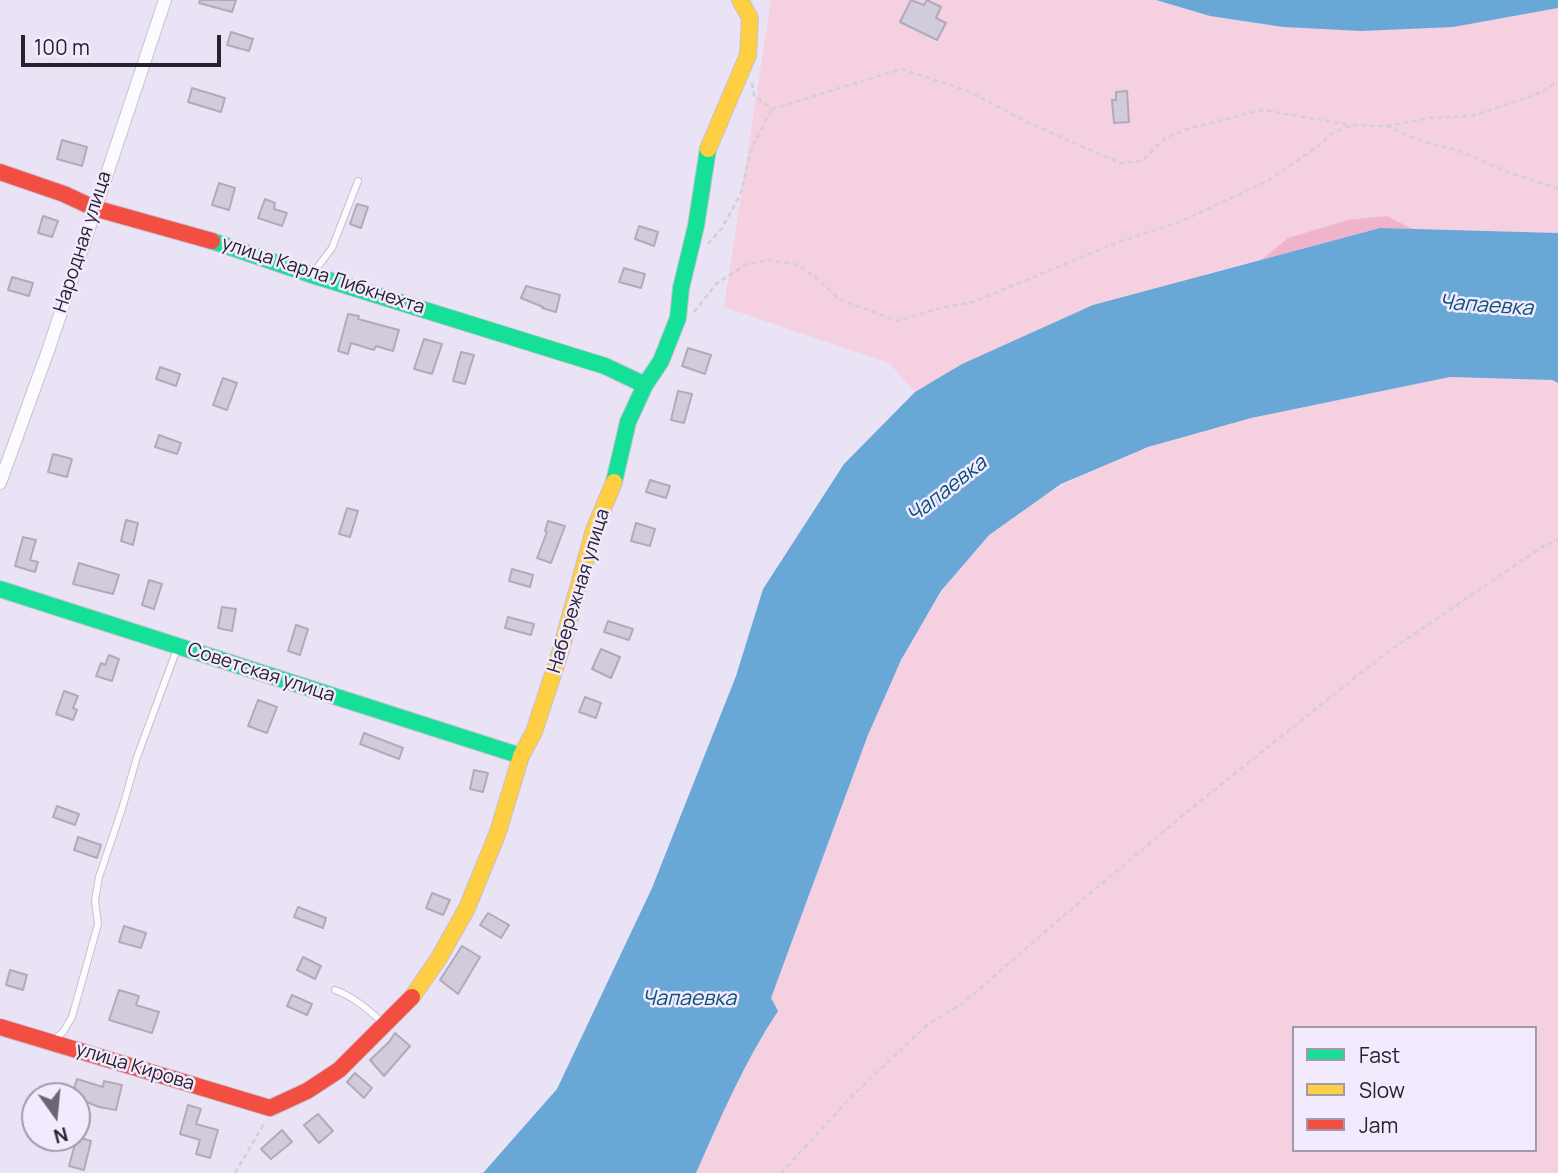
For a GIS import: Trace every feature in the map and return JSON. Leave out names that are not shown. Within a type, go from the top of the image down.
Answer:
[{"type":"street","name":"Народная улица","points":[[0,483],[49,348],[164,0]]},
{"type":"street","name":"Набережная улица","points":[[270,1108],[307,1091],[340,1070],[407,1004],[439,958],[467,908],[498,832],[522,757],[534,732],[594,530],[615,481],[628,422],[645,385],[661,361],[678,318],[681,288],[696,226],[707,152],[748,55],[750,18],[740,0]]},
{"type":"street","name":"улица Карла Либкнехта","points":[[0,172],[64,194],[94,208],[203,238],[312,275],[605,366],[645,385]]},
{"type":"street","name":"Советская улица","points":[[0,589],[522,757]]},
{"type":"street","name":"улица Кирова","points":[[0,1027],[270,1108]]},
{"type":"lane","points":[[312,275],[332,248],[358,181]]},
{"type":"lane","points":[[51,1042],[63,1032],[72,1017],[98,924],[95,901],[99,877],[137,757],[178,646]]},
{"type":"lane","points":[[335,990],[368,1009],[385,1025]]},
{"type":"path","points":[[708,245],[722,228],[740,195],[752,147],[772,109],[901,69],[968,90],[1029,123],[1120,163],[1142,160],[1165,138],[1190,128],[1262,110],[1352,125],[1386,126],[1429,118],[1472,116],[1535,95],[1558,82]]},
{"type":"path","points":[[752,82],[754,95],[772,109]]},
{"type":"path","points":[[678,318],[695,311],[717,283],[745,265],[769,260],[798,265],[839,299],[897,321],[944,307],[973,302],[1116,243],[1182,221],[1269,180],[1331,134],[1352,125]]},
{"type":"path","points":[[1386,126],[1418,141],[1460,151],[1505,171],[1558,189]]},
{"type":"path","points":[[781,1173],[849,1099],[927,1025],[972,996],[1199,802],[1386,653],[1542,547],[1558,540]]},
{"type":"path","points":[[235,1173],[263,1126],[270,1108]]},
{"type":"shaded area","points":[[771,0],[1156,0],[1210,16],[1283,27],[1361,31],[1558,8],[1558,233],[1413,229],[1387,216],[1288,238],[1261,260],[1212,272],[962,364],[915,392],[889,363],[724,307]]},
{"type":"shaded area","points":[[1387,216],[1413,229],[1380,228],[1261,260],[1288,238],[1348,220]]},
{"type":"shaded area","points":[[1450,377],[1553,380],[1558,383],[1558,1173],[696,1173],[743,1070],[777,1011],[771,998],[863,748],[891,682],[924,619],[944,589],[980,543],[1039,499],[1093,470],[1150,447],[1209,428]]},
{"type":"water","points":[[1156,0],[1558,0],[1558,8],[1453,27],[1361,31],[1283,27],[1210,16]]},
{"type":"water","name":"Чапаевка","points":[[1380,228],[1558,233],[1558,383],[1552,380],[1450,377],[1251,418],[1148,447],[1061,484],[989,535],[941,591],[901,660],[868,735],[771,998],[778,1011],[744,1070],[696,1173],[483,1173],[557,1089],[652,888],[736,676],[763,589],[844,464],[915,392],[962,364],[1093,305]]},
{"type":"building","points":[[200,0],[236,0],[232,12],[199,3]]},
{"type":"building","points":[[911,0],[924,5],[927,0],[941,7],[936,18],[946,23],[937,40],[900,22]]},
{"type":"building","points":[[231,32],[253,39],[249,51],[227,45]]},
{"type":"building","points":[[192,88],[225,98],[221,112],[188,102]]},
{"type":"building","points":[[1127,91],[1129,122],[1114,123],[1112,100],[1116,100],[1116,92]]},
{"type":"building","points":[[62,140],[87,147],[82,166],[57,159]]},
{"type":"building","points":[[219,183],[235,188],[229,210],[212,205]]},
{"type":"building","points":[[265,199],[275,203],[274,209],[287,213],[282,226],[258,218]]},
{"type":"building","points":[[357,204],[368,207],[361,228],[350,224]]},
{"type":"building","points":[[43,216],[58,221],[52,237],[38,233]]},
{"type":"building","points":[[639,226],[658,232],[654,246],[635,239]]},
{"type":"building","points":[[624,268],[645,274],[641,288],[619,282]]},
{"type":"building","points":[[12,277],[33,283],[29,296],[8,290]]},
{"type":"building","points":[[526,286],[560,295],[556,312],[521,298]]},
{"type":"building","points":[[348,314],[399,330],[393,351],[376,346],[374,350],[351,343],[348,354],[338,351]]},
{"type":"building","points":[[424,339],[442,344],[432,374],[414,369]]},
{"type":"building","points":[[688,348],[711,355],[705,374],[682,366]]},
{"type":"building","points":[[461,352],[474,355],[465,384],[453,381]]},
{"type":"building","points":[[160,367],[180,374],[176,386],[156,379]]},
{"type":"building","points":[[223,378],[237,383],[227,410],[213,405]]},
{"type":"building","points":[[678,391],[692,394],[684,423],[671,420]]},
{"type":"building","points":[[159,435],[181,443],[177,454],[155,447]]},
{"type":"building","points":[[53,454],[72,459],[67,477],[48,472]]},
{"type":"building","points":[[650,480],[670,486],[666,498],[646,492]]},
{"type":"building","points":[[347,508],[358,511],[350,537],[339,534]]},
{"type":"building","points":[[126,520],[138,523],[133,545],[121,541]]},
{"type":"building","points":[[548,521],[565,526],[551,563],[537,558],[547,532]]},
{"type":"building","points":[[636,523],[655,529],[650,546],[631,541]]},
{"type":"building","points":[[23,537],[36,540],[30,560],[38,562],[35,572],[15,566]]},
{"type":"building","points":[[79,563],[119,575],[113,594],[73,584]]},
{"type":"building","points":[[512,569],[533,575],[530,587],[509,581]]},
{"type":"building","points":[[149,580],[162,584],[154,609],[142,605]]},
{"type":"building","points":[[222,607],[236,609],[232,631],[218,628]]},
{"type":"building","points":[[508,617],[534,624],[531,635],[505,628]]},
{"type":"building","points":[[608,621],[633,629],[629,640],[604,632]]},
{"type":"building","points":[[296,625],[308,629],[300,655],[288,651]]},
{"type":"building","points":[[601,649],[620,657],[611,678],[592,669]]},
{"type":"building","points":[[109,655],[119,659],[112,681],[96,676],[101,663],[105,665]]},
{"type":"building","points":[[64,691],[78,696],[73,708],[77,710],[73,720],[56,714]]},
{"type":"building","points":[[585,697],[601,703],[596,718],[579,712]]},
{"type":"building","points":[[258,700],[277,707],[267,733],[248,726]]},
{"type":"building","points":[[364,733],[403,748],[399,759],[360,744]]},
{"type":"building","points":[[474,770],[488,773],[483,792],[470,789]]},
{"type":"building","points":[[57,806],[79,814],[75,825],[53,817]]},
{"type":"building","points":[[78,837],[101,845],[97,858],[74,850]]},
{"type":"building","points":[[432,893],[450,900],[443,915],[426,908]]},
{"type":"building","points":[[298,907],[326,918],[323,928],[294,917]]},
{"type":"building","points":[[488,913],[509,925],[501,938],[480,925]]},
{"type":"building","points":[[124,926],[146,933],[141,948],[119,942]]},
{"type":"building","points":[[462,946],[480,957],[458,994],[440,980]]},
{"type":"building","points":[[303,957],[321,966],[315,979],[297,970]]},
{"type":"building","points":[[10,970],[27,975],[23,990],[6,985]]},
{"type":"building","points":[[119,990],[139,996],[136,1005],[159,1012],[152,1033],[109,1020]]},
{"type":"building","points":[[292,995],[312,1004],[307,1015],[287,1006]]},
{"type":"building","points":[[395,1033],[410,1046],[384,1076],[370,1060]]},
{"type":"building","points":[[355,1073],[372,1088],[364,1098],[347,1082]]},
{"type":"building","points":[[104,1081],[122,1085],[116,1110],[91,1104],[91,1083],[103,1087]]},
{"type":"building","points":[[188,1105],[201,1109],[196,1124],[218,1130],[210,1158],[196,1154],[200,1140],[180,1134]]},
{"type":"building","points":[[318,1114],[333,1131],[319,1143],[304,1125]]},
{"type":"building","points":[[282,1130],[292,1142],[271,1159],[261,1149]]},
{"type":"building","points":[[73,1152],[88,1152],[84,1170],[69,1166]]},
{"type":"traffic: fast","points":[[614,482],[628,422],[645,385],[661,361],[678,318],[681,288],[696,226],[708,149]]},
{"type":"traffic: fast","points":[[212,241],[605,366],[645,385]]},
{"type":"traffic: fast","points":[[0,589],[521,756]]},
{"type":"traffic: slow","points":[[708,149],[748,55],[750,18],[740,0]]},
{"type":"traffic: slow","points":[[412,997],[439,958],[467,908],[498,832],[521,756],[534,732],[560,653],[594,530],[614,482]]},
{"type":"traffic: jam","points":[[0,172],[64,194],[94,208],[212,241]]},
{"type":"traffic: jam","points":[[0,1027],[270,1108],[307,1091],[339,1070],[412,997]]}]
